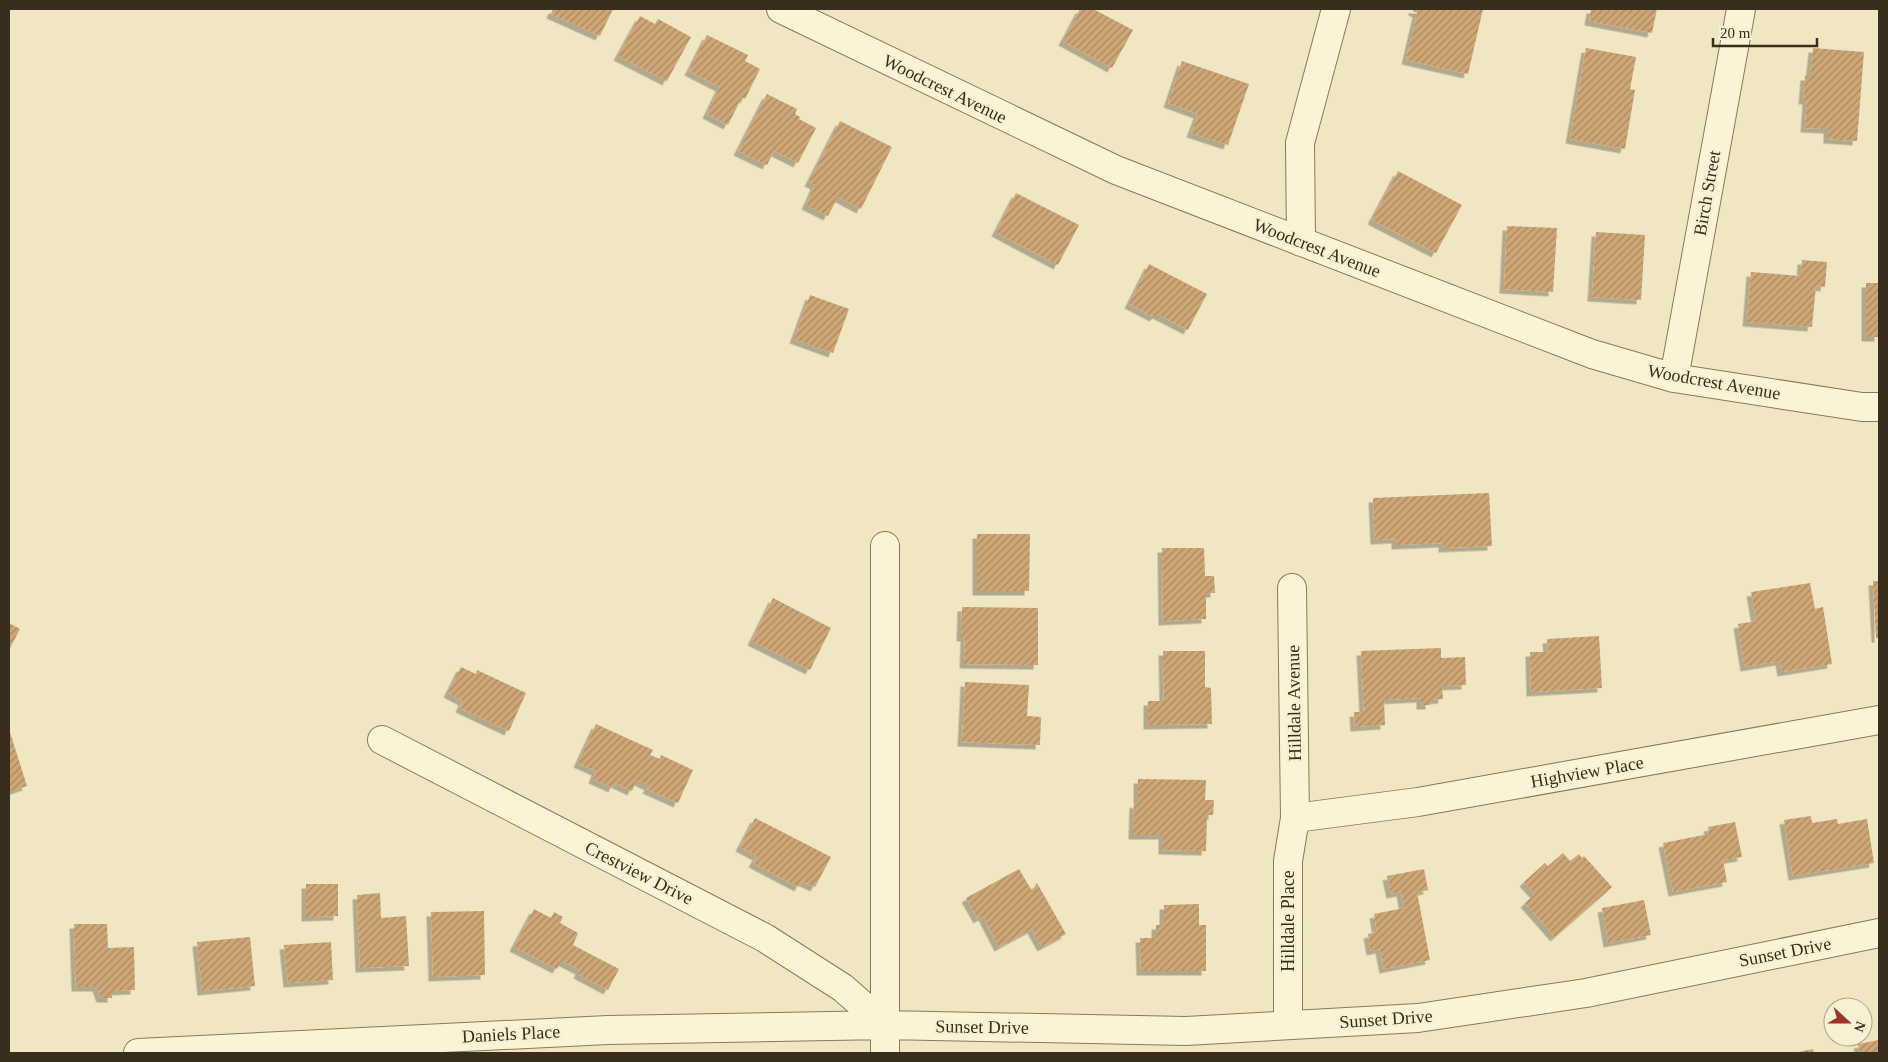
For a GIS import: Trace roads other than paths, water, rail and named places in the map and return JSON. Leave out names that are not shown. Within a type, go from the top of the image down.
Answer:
[{"type":"street","name":"Woodcrest Avenue","points":[[781,9],[1116,170],[1592,354],[1674,378],[1862,407],[1879,407]]},
{"type":"street","points":[[1302,242],[1300,143],[1336,9]]},
{"type":"street","name":"Birch Street","points":[[1674,378],[1741,9]]},
{"type":"street","points":[[885,546],[886,1053]]},
{"type":"street","name":"Hilldale Avenue","points":[[1292,588],[1295,818]]},
{"type":"street","name":"Highview Place","points":[[1295,818],[1427,800],[1879,720]]},
{"type":"street","name":"Crestview Drive","points":[[382,740],[765,938],[843,988],[886,1025]]},
{"type":"street","name":"Hilldale Place","points":[[1288,1025],[1288,861],[1295,818]]},
{"type":"street","name":"Sunset Drive","points":[[886,1025],[1186,1031],[1418,1018],[1576,994],[1879,933]]},
{"type":"street","name":"Daniels Place","points":[[138,1053],[608,1030],[886,1025]]}]
